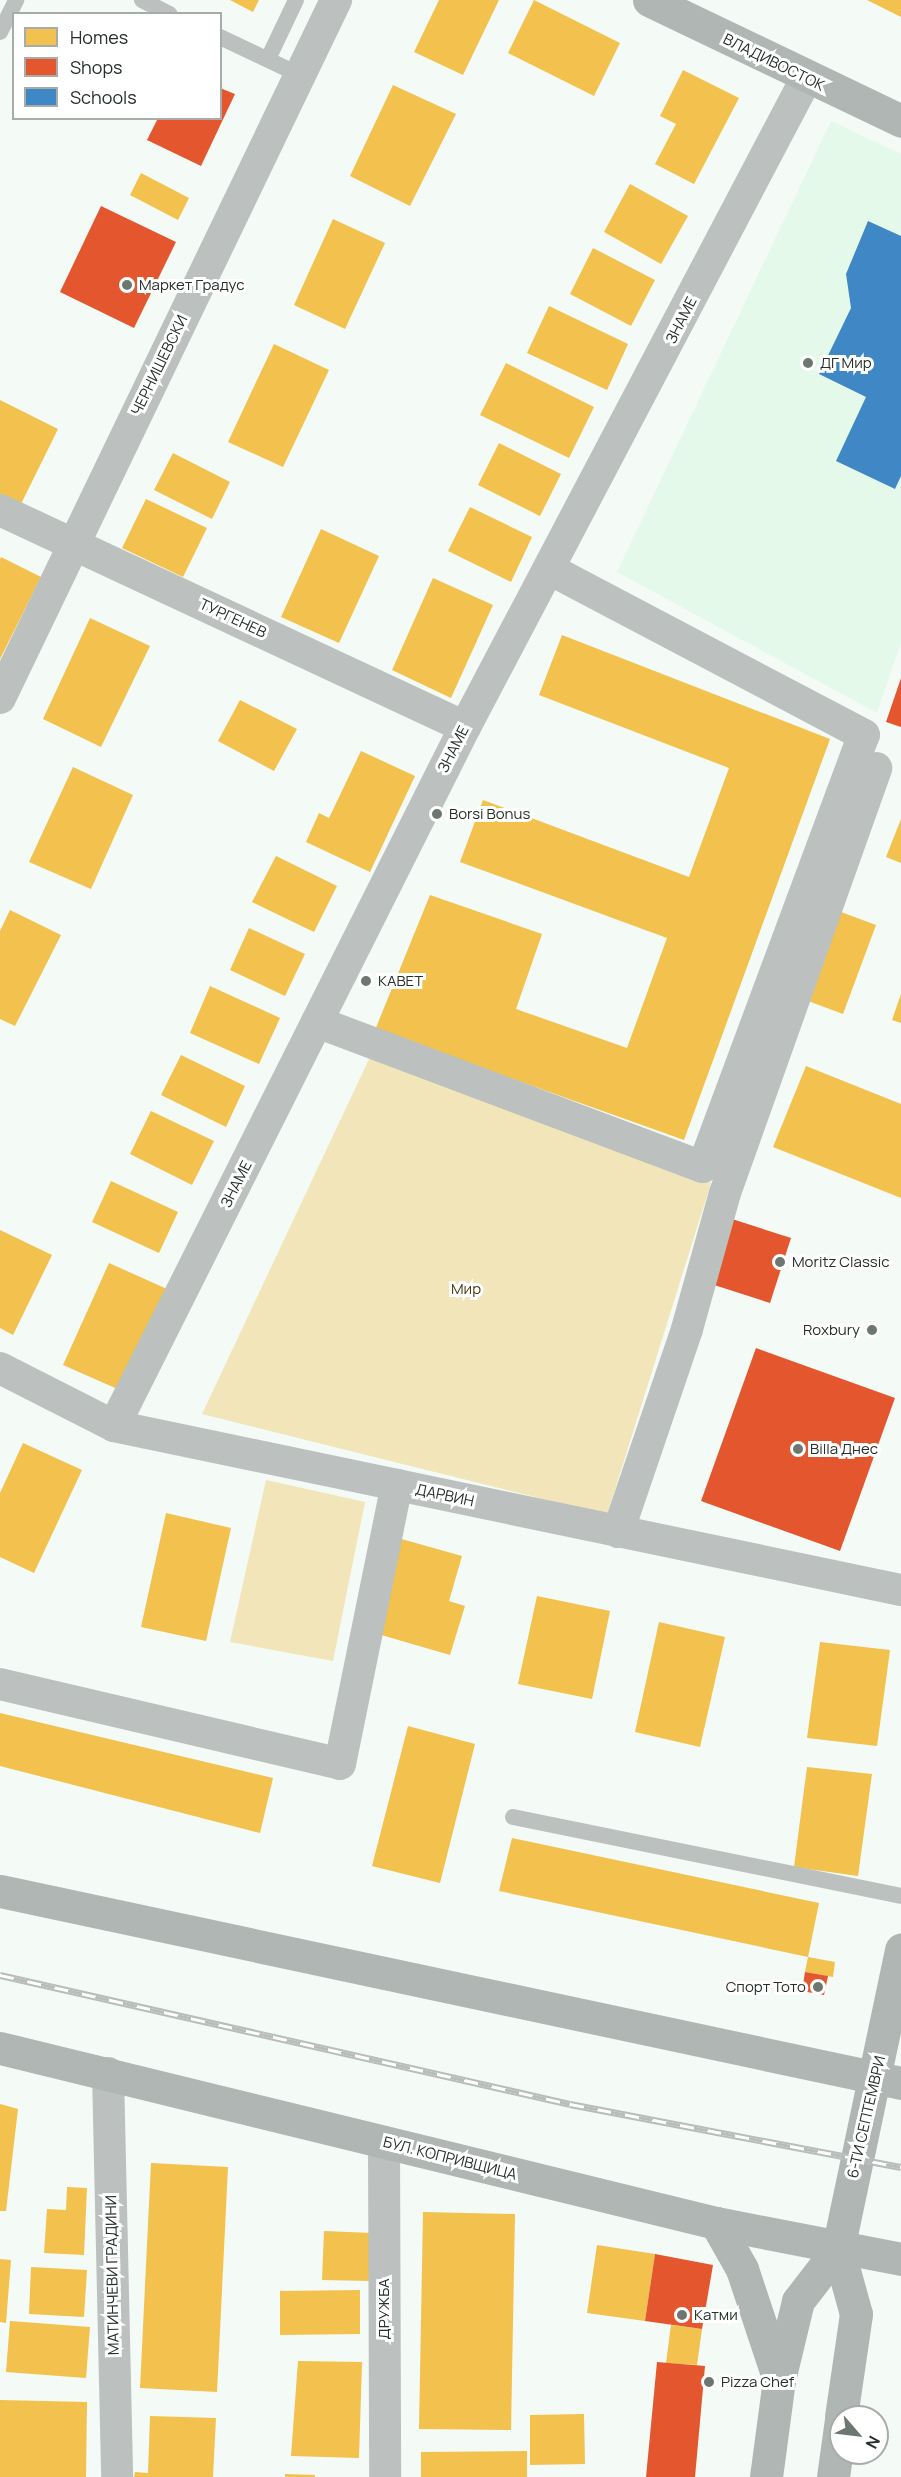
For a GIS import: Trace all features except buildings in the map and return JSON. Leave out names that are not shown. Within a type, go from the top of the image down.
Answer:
[{"type":"main road","name":"ВЛАДИВОСТОК","points":[[648,0],[806,79],[901,121]]},
{"type":"main road","points":[[0,1891],[889,2082]]},
{"type":"main road","name":"6-ТИ СЕПТЕМВРИ","points":[[766,2477],[779,2379],[798,2301],[838,2249],[889,2082],[901,1950]]},
{"type":"main road","name":"БУЛ. КОПРИВЩИЦА","points":[[0,2048],[716,2223],[838,2249],[901,2259]]},
{"type":"main road","points":[[716,2223],[742,2269],[779,2379]]},
{"type":"main road","name":"6-ТИ СЕПТЕМВРИ","points":[[838,2249],[856,2314],[843,2405]]},
{"type":"street","name":"ЧЕРНИШЕВСКИ","points":[[0,698],[336,0]]},
{"type":"street","name":"ЗНАМЕ","points":[[114,1426],[465,727],[550,570],[806,79]]},
{"type":"street","name":"ТУРГЕНЕВ","points":[[0,510],[465,727]]},
{"type":"street","points":[[317,1022],[703,1167],[864,735],[550,570]]},
{"type":"street","points":[[618,1532],[687,1329],[726,1193],[876,768]]},
{"type":"street","name":"ДАРВИН","points":[[0,1368],[114,1426],[901,1590]]},
{"type":"street","points":[[0,1684],[340,1764],[397,1485]]},
{"type":"street","name":"МАТИНЧЕВИ ГРАДИНИ","points":[[108,2073],[117,2477]]},
{"type":"street","name":"ДРУЖБА","points":[[384,2142],[385,2477]]},
{"type":"lane","points":[[0,32],[16,0]]},
{"type":"lane","points":[[142,0],[166,12]]},
{"type":"lane","points":[[268,59],[296,0]]},
{"type":"lane","points":[[222,38],[300,75]]},
{"type":"lane","points":[[513,1816],[901,1896]]},
{"type":"shaded area","name":"ДГ Мир","points":[[831,121],[901,154],[901,642],[877,713],[617,572]]},
{"type":"green space","name":"Мир","points":[[370,1057],[711,1183],[607,1515],[202,1414]]},
{"type":"green space","points":[[266,1480],[365,1502],[333,1661],[230,1642]]},
{"type":"railway","points":[[0,1975],[570,2104],[901,2167]]},
{"type":"place","name":"Маркет Градус","points":[[127,285]]},
{"type":"place","name":"ДГ Мир","points":[[808,363]]},
{"type":"place","name":"Borsi Bonus","points":[[437,814]]},
{"type":"place","name":"KABET","points":[[366,981]]},
{"type":"place","name":"Moritz Classic","points":[[780,1262]]},
{"type":"place","name":"Roxbury","points":[[872,1330]]},
{"type":"place","name":"Billa Днес","points":[[798,1449]]},
{"type":"place","name":"Спорт Тото","points":[[818,1987]]},
{"type":"place","name":"Катми","points":[[682,2315]]},
{"type":"place","name":"Pizza Chef","points":[[709,2382]]}]
